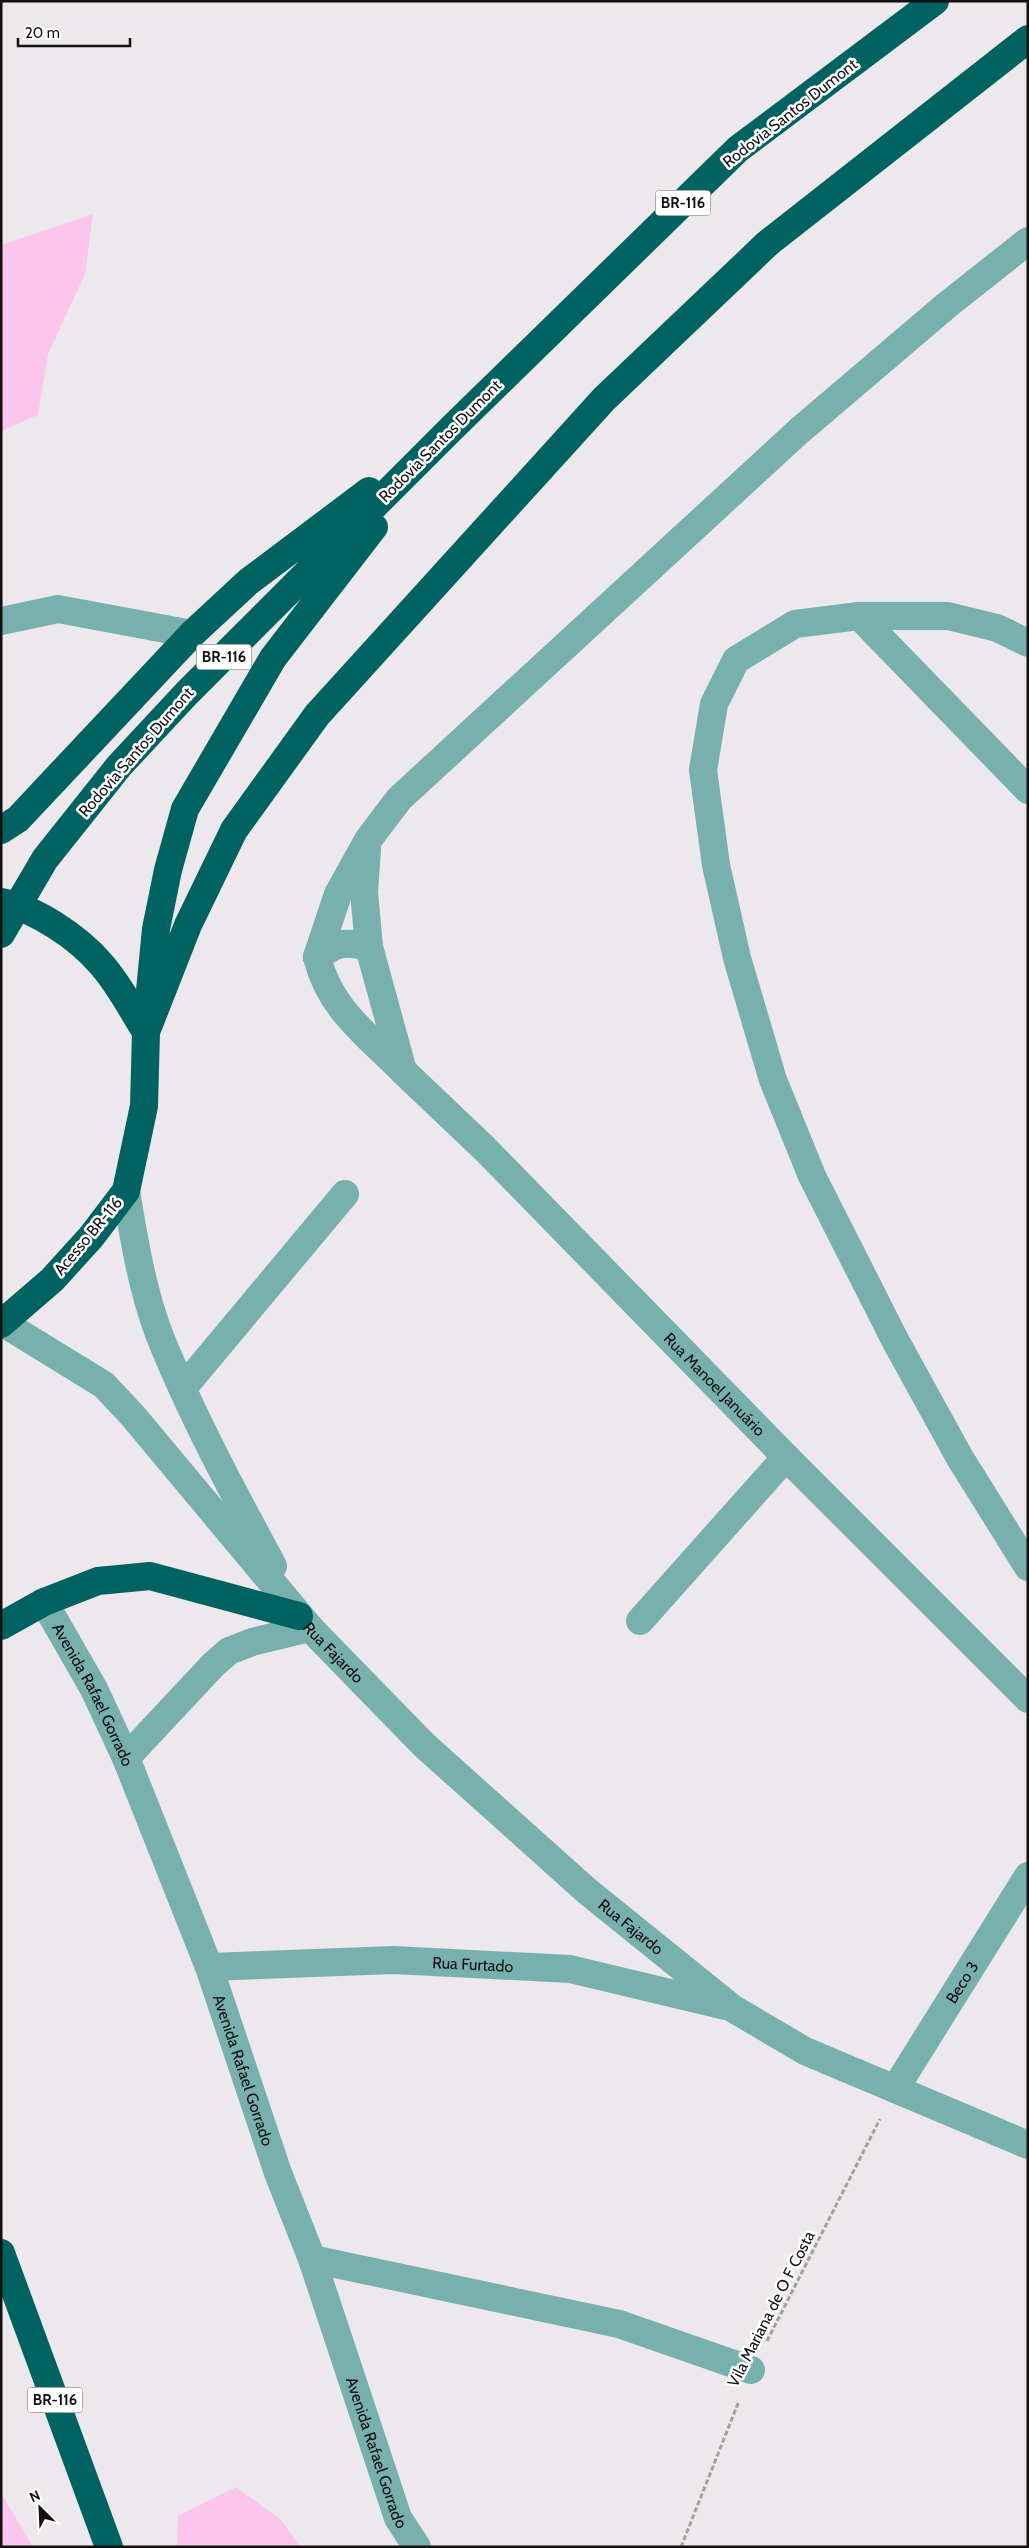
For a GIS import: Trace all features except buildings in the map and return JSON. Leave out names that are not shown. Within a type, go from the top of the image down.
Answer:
[{"type":"highway","name":"Rodovia Santos Dumont","points":[[1,934],[9,903],[119,766],[187,693],[452,428],[738,149],[935,1]]},
{"type":"highway","points":[[146,1032],[188,925],[234,830],[317,715],[604,399],[768,243],[1028,39]]},
{"type":"highway","points":[[1,830],[18,819],[192,634],[248,582],[452,428]]},
{"type":"highway","name":"Acesso BR-116","points":[[2,1323],[52,1280],[91,1237],[126,1190],[144,1106],[146,1032],[156,928],[168,870],[186,809],[273,658],[452,428]]},
{"type":"highway","points":[[9,903],[60,927],[101,964],[146,1032]]},
{"type":"highway","points":[[1,1626],[44,1602],[98,1581],[150,1576],[304,1622]]},
{"type":"highway","name":"BR-116","points":[[1,2253],[109,2547]]},
{"type":"street","points":[[318,957],[338,894],[368,840],[399,799],[799,431],[947,305],[1028,241]]},
{"type":"street","points":[[1,620],[58,609],[192,634]]},
{"type":"street","points":[[859,616],[1028,790]]},
{"type":"street","points":[[1028,643],[997,628],[948,616],[859,616],[795,624],[736,660],[714,704],[703,770],[716,865],[737,958],[773,1080],[812,1176],[895,1340],[960,1458],[1028,1567]]},
{"type":"street","points":[[368,840],[364,892],[369,947],[403,1071]]},
{"type":"street","points":[[318,957],[333,945],[351,942],[369,947]]},
{"type":"street","name":"Rua Manoel Januário","points":[[318,957],[327,989],[341,1009],[492,1156],[786,1457],[1028,1699]]},
{"type":"street","points":[[126,1190],[136,1253],[159,1333],[219,1465],[304,1622],[229,1651],[213,1665],[126,1758]]},
{"type":"street","points":[[183,1388],[345,1194]]},
{"type":"street","name":"Acesso BR-116","points":[[2,1323],[104,1385],[139,1424],[304,1622]]},
{"type":"street","points":[[640,1621],[786,1457]]},
{"type":"street","name":"Avenida Rafael Gorrado","points":[[44,1602],[94,1689],[126,1758],[209,1967],[278,2173],[312,2259],[398,2518],[417,2547]]},
{"type":"street","name":"Rua Fajardo","points":[[304,1622],[424,1745],[587,1891],[732,2008],[806,2051],[1028,2145]]},
{"type":"street","name":"Beco 3","points":[[895,2089],[1028,1876]]},
{"type":"street","name":"Rua Furtado","points":[[209,1967],[394,1960],[570,1969],[732,2008]]},
{"type":"street","points":[[312,2259],[619,2324],[751,2370]]},
{"type":"path","name":"Vila Mariana de O F Costa","points":[[681,2547],[751,2370],[822,2236],[895,2089]]},
{"type":"shaded area","points":[[93,214],[85,274],[48,354],[38,415],[1,431],[1,245]]},
{"type":"shaded area","points":[[236,2487],[280,2519],[301,2547],[177,2547],[178,2516]]},
{"type":"shaded area","points":[[1,2493],[33,2547],[1,2547]]}]
